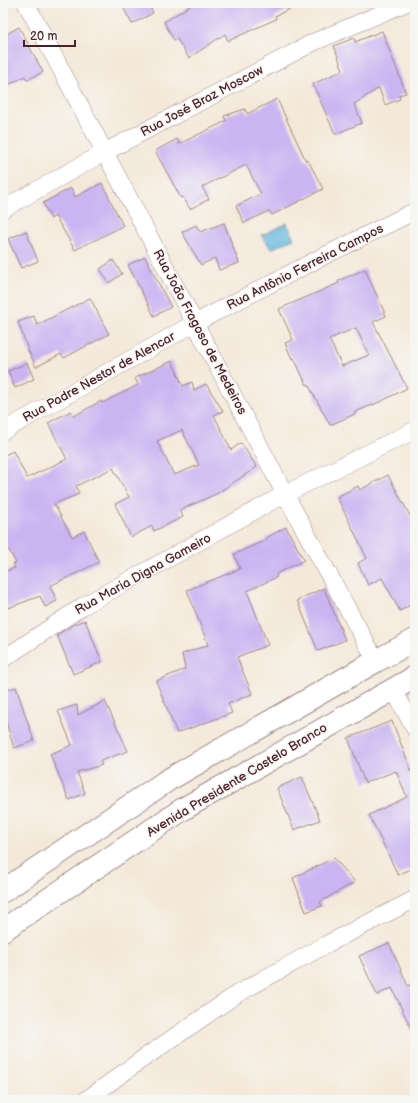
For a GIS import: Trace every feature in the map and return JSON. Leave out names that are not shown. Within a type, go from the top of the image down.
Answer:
[{"type":"main road","points":[[3,891],[168,780],[415,640]]},
{"type":"main road","name":"Avenida Presidente Castelo Branco","points":[[3,930],[183,809],[415,677]]},
{"type":"street","name":"Rua João Fragoso de Medeiros","points":[[26,3],[376,661]]},
{"type":"street","name":"Rua José Braz Moscow","points":[[3,209],[105,152],[314,42],[406,3]]},
{"type":"street","name":"Rua Antônio Ferreira Campos","points":[[195,323],[318,259],[415,211]]},
{"type":"street","name":"Rua Padre Nestor de Alencar","points":[[3,431],[195,323]]},
{"type":"street","name":"Rua Maria Digna Gameiro","points":[[3,659],[83,606],[286,494],[415,430]]},
{"type":"street","points":[[393,689],[415,729]]},
{"type":"street","points":[[86,1100],[237,994],[327,944],[415,899]]},
{"type":"water","points":[[287,223],[294,239],[271,249],[262,235]]},
{"type":"building","points":[[121,3],[148,3],[153,13],[132,24]]},
{"type":"building","points":[[194,3],[302,3],[275,16],[276,19],[228,41],[225,34],[189,58],[177,39],[174,40],[164,22]]},
{"type":"building","points":[[19,27],[43,72],[27,80],[25,76],[3,88],[3,36]]},
{"type":"building","points":[[382,31],[406,93],[399,95],[400,99],[385,105],[379,88],[354,104],[362,123],[335,134],[313,84],[343,70],[334,46],[354,38],[355,42]]},
{"type":"building","points":[[277,99],[306,161],[308,160],[323,189],[272,215],[269,211],[244,223],[236,206],[261,194],[246,165],[202,187],[209,199],[190,209],[183,197],[181,198],[155,151],[177,139],[179,144],[226,121],[224,116],[245,109],[247,114]]},
{"type":"building","points":[[102,183],[123,226],[75,250],[55,216],[51,219],[43,203],[71,188],[75,197]]},
{"type":"building","points":[[224,223],[239,263],[219,270],[215,258],[201,265],[182,232],[196,225],[200,232]]},
{"type":"building","points":[[26,231],[38,261],[21,268],[8,239]]},
{"type":"building","points":[[145,257],[171,307],[154,316],[128,265]]},
{"type":"building","points":[[113,260],[122,274],[109,283],[100,269]]},
{"type":"building","points":[[365,269],[386,316],[373,322],[407,388],[330,425],[308,384],[306,384],[294,358],[292,359],[285,343],[293,340],[279,309],[339,283],[338,281]],"holes":[[[356,328],[369,355],[342,366],[329,339]]]},
{"type":"building","points":[[90,298],[109,334],[64,358],[61,354],[36,367],[18,322],[34,316],[37,325]]},
{"type":"building","points":[[172,361],[183,386],[192,382],[194,390],[206,384],[223,411],[214,415],[231,450],[241,443],[257,467],[216,494],[180,510],[183,517],[154,531],[152,526],[131,537],[115,504],[129,497],[113,468],[76,486],[79,494],[54,504],[72,537],[84,531],[99,562],[50,586],[57,601],[45,607],[40,596],[8,608],[3,595],[3,572],[15,568],[13,564],[16,563],[3,539],[3,456],[13,451],[27,478],[67,459],[48,423],[71,411],[74,416],[101,401],[102,403],[138,385],[135,378]],"holes":[[[182,430],[199,465],[174,475],[157,441]]]},
{"type":"building","points":[[27,363],[34,379],[15,388],[8,371]]},
{"type":"building","points":[[388,475],[415,525],[415,602],[400,611],[382,578],[368,585],[358,563],[367,558],[337,497],[358,486],[360,490]]},
{"type":"building","points":[[286,527],[304,560],[276,574],[277,577],[247,591],[268,645],[237,657],[252,694],[228,704],[232,713],[177,733],[156,681],[185,669],[182,654],[208,645],[187,590],[240,569],[234,554],[267,540],[266,538]]},
{"type":"building","points":[[324,588],[345,640],[318,651],[297,600]]},
{"type":"building","points":[[85,620],[102,662],[73,674],[57,635],[74,624]]},
{"type":"building","points":[[16,687],[34,741],[14,748],[3,712],[3,691]]},
{"type":"building","points":[[105,701],[128,751],[100,761],[102,765],[77,772],[85,793],[69,800],[50,754],[72,745],[58,711],[77,705],[78,715]]},
{"type":"building","points":[[392,721],[415,780],[415,867],[398,875],[369,815],[407,797],[396,771],[365,783],[348,738]]},
{"type":"building","points":[[302,777],[320,820],[294,830],[277,788]]},
{"type":"building","points":[[334,858],[355,882],[320,902],[322,906],[306,912],[293,878]]},
{"type":"building","points":[[389,943],[408,986],[415,982],[415,1037],[392,988],[377,995],[359,956]]}]
